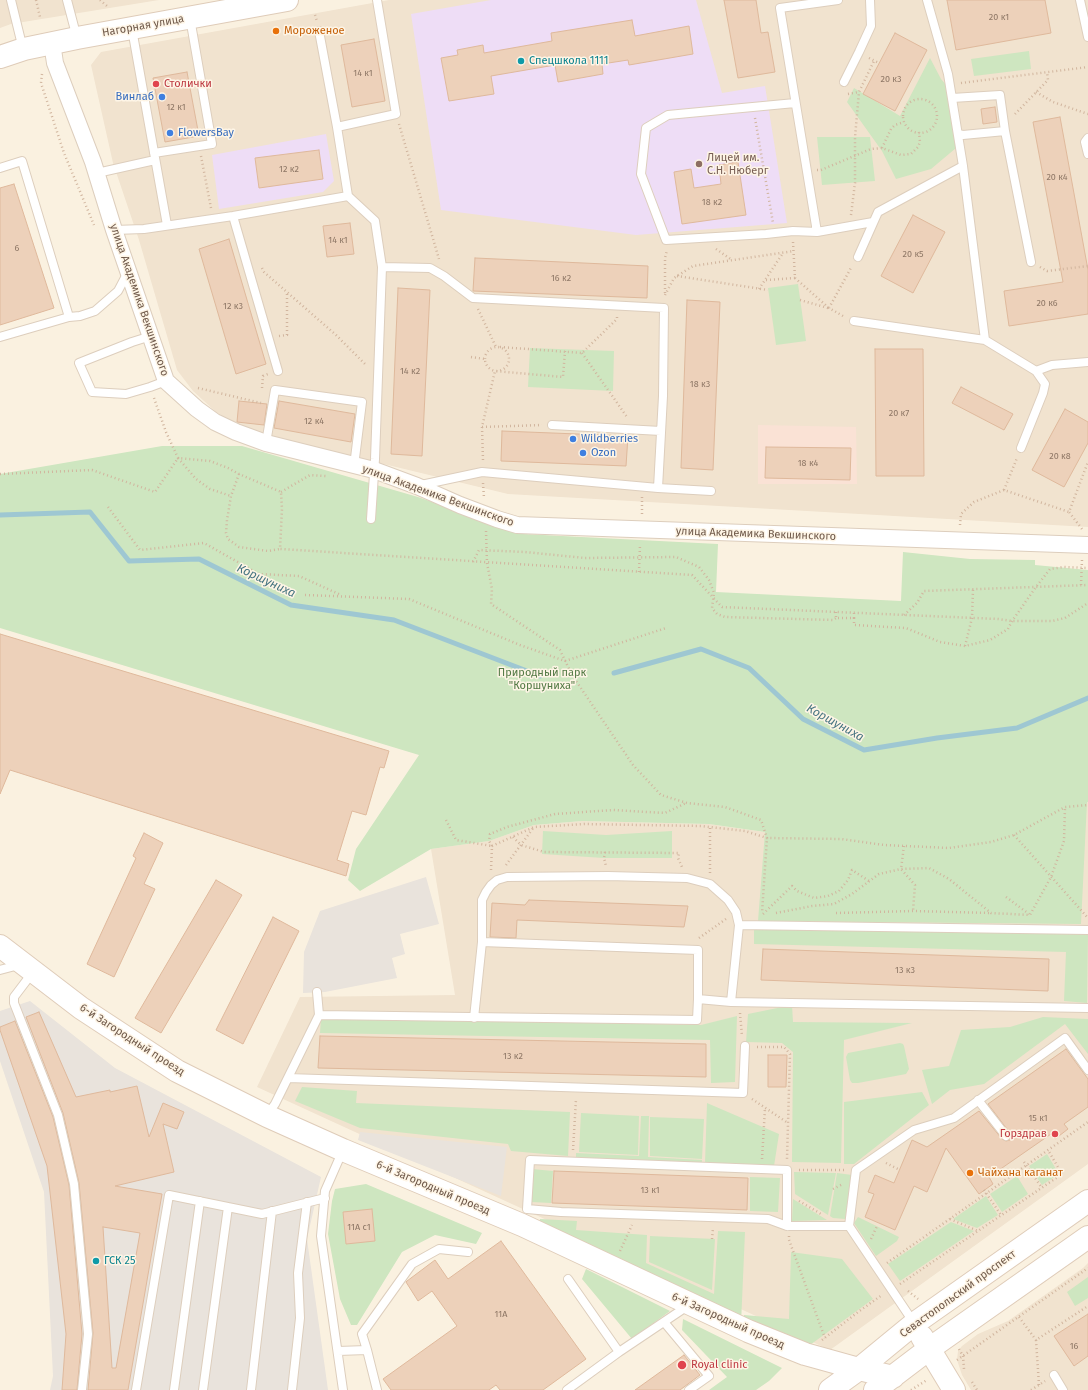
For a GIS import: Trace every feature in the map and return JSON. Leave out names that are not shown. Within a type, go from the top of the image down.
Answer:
[{"type":"street","name":"Нагорная улица","points":[[0,57],[24,49],[77,38],[287,0]]},
{"type":"street","name":"улица Академика Векшинского","points":[[52,43],[55,62],[96,173],[166,381],[197,409],[215,422],[236,432],[266,443],[374,470],[497,520],[517,525],[1086,539]]},
{"type":"street","name":"6-й Загородный проезд","points":[[0,946],[81,1008],[177,1071],[267,1116],[343,1150],[524,1217],[690,1304],[748,1332],[805,1354],[893,1377]]},
{"type":"street","name":"Севастопольский проспект","points":[[830,1390],[859,1369],[915,1323],[1088,1201]]},
{"type":"street","points":[[875,1390],[929,1349],[1088,1237]]},
{"type":"street","points":[[915,1323],[954,1390]]},
{"type":"lane","points":[[11,0],[24,49]]},
{"type":"lane","points":[[67,0],[77,38]]},
{"type":"lane","points":[[337,127],[396,114],[377,0]]},
{"type":"lane","points":[[817,232],[780,8],[838,0]]},
{"type":"lane","points":[[844,82],[870,26],[870,0]]},
{"type":"lane","points":[[926,0],[950,85],[964,166],[985,340]]},
{"type":"lane","points":[[1080,0],[1088,37]]},
{"type":"lane","points":[[96,173],[154,157],[212,144],[190,17]]},
{"type":"lane","points":[[132,28],[167,225]]},
{"type":"lane","points":[[318,31],[337,127],[348,196],[375,221],[382,267],[374,470],[370,519]]},
{"type":"lane","points":[[952,98],[1000,95],[1004,128],[1031,262]]},
{"type":"lane","points":[[795,103],[668,115],[646,128],[641,174],[666,240],[793,231],[817,232],[873,222]]},
{"type":"lane","points":[[958,134],[963,135],[1004,128]]},
{"type":"lane","points":[[1088,138],[1085,142],[1088,154]]},
{"type":"lane","points":[[0,168],[22,161],[69,317]]},
{"type":"lane","points":[[858,257],[878,212],[964,166]]},
{"type":"lane","points":[[114,230],[144,229],[233,216],[348,196]]},
{"type":"lane","points":[[233,216],[278,371]]},
{"type":"lane","points":[[382,267],[430,268],[444,276],[473,298],[664,308],[658,488]]},
{"type":"lane","points":[[0,337],[95,311],[118,291],[128,271]]},
{"type":"lane","points":[[854,321],[985,340],[1036,371],[1045,384],[1043,393],[1021,448]]},
{"type":"lane","points":[[151,336],[79,363],[92,392],[126,394],[166,381]]},
{"type":"lane","points":[[1036,371],[1052,365],[1088,362]]},
{"type":"lane","points":[[266,443],[275,390],[362,402],[354,466]]},
{"type":"lane","points":[[552,425],[661,431]]},
{"type":"lane","points":[[416,486],[482,472],[658,488],[711,491]]},
{"type":"lane","points":[[474,1018],[482,942],[482,900],[491,885],[497,880],[507,877],[608,876],[687,878],[710,884],[728,900],[736,912],[739,925],[731,1002]]},
{"type":"lane","points":[[739,925],[1088,930]]},
{"type":"lane","points":[[319,1015],[697,1020],[698,950],[482,942]]},
{"type":"lane","points":[[0,970],[29,967]]},
{"type":"lane","points":[[29,967],[14,997],[14,1003],[58,1115],[74,1184],[88,1334],[82,1390]]},
{"type":"lane","points":[[267,1116],[275,1104],[319,1015],[317,992]]},
{"type":"lane","points":[[698,999],[731,1002],[1088,1008]]},
{"type":"lane","points":[[915,1323],[849,1224],[856,1170],[914,1130],[954,1118],[1065,1038],[1088,1070]]},
{"type":"lane","points":[[288,1078],[743,1093],[746,1046]]},
{"type":"lane","points":[[978,1100],[1006,1136]]},
{"type":"lane","points":[[343,1150],[325,1191],[321,1236],[343,1390]]},
{"type":"lane","points":[[788,1226],[787,1170],[530,1160],[524,1217],[561,1212],[768,1219],[788,1226],[849,1224]]},
{"type":"lane","points":[[136,1390],[169,1195],[262,1214],[325,1198]]},
{"type":"lane","points":[[174,1390],[200,1201]]},
{"type":"lane","points":[[292,1390],[300,1318],[298,1273],[307,1202]]},
{"type":"lane","points":[[203,1390],[228,1207]]},
{"type":"lane","points":[[251,1390],[272,1211]]},
{"type":"lane","points":[[377,1390],[362,1334],[412,1264],[438,1249],[468,1252]]},
{"type":"lane","points":[[568,1279],[619,1352]]},
{"type":"lane","points":[[567,1390],[619,1352],[690,1304]]},
{"type":"lane","points":[[664,1322],[709,1376],[689,1390]]},
{"type":"lane","points":[[338,1351],[367,1350]]},
{"type":"lane","points":[[1054,1376],[1063,1390]]},
{"type":"path","points":[[36,0],[40,17]]},
{"type":"path","points":[[100,0],[107,6]]},
{"type":"path","points":[[850,226],[855,183],[855,137],[859,92],[874,61]]},
{"type":"path","points":[[950,85],[1088,67]]},
{"type":"path","points":[[43,70],[41,83],[64,153],[97,230]]},
{"type":"path","points":[[1004,128],[1048,80],[1047,72]]},
{"type":"path","points":[[1036,92],[1053,102],[1088,114]]},
{"type":"path","points":[[922,99],[932,104],[936,109],[936,120],[930,130],[918,132],[910,129],[904,122],[904,110],[911,101],[922,99]]},
{"type":"path","points":[[753,107],[774,233]]},
{"type":"path","points":[[396,114],[444,276]]},
{"type":"path","points":[[882,148],[891,129],[904,122]]},
{"type":"path","points":[[820,170],[871,148],[882,148],[901,155],[911,154],[918,147],[920,142],[918,132]]},
{"type":"path","points":[[199,146],[214,218]]},
{"type":"path","points":[[793,231],[795,278]]},
{"type":"path","points":[[669,240],[665,258],[664,296],[674,278],[693,266],[794,251]]},
{"type":"path","points":[[712,246],[732,260]]},
{"type":"path","points":[[243,251],[252,255],[264,272],[336,335],[378,376]]},
{"type":"path","points":[[759,289],[783,253]]},
{"type":"path","points":[[829,308],[858,257]]},
{"type":"path","points":[[1031,262],[1047,271],[1088,266]]},
{"type":"path","points":[[676,276],[768,290]]},
{"type":"path","points":[[765,280],[795,278],[829,308]]},
{"type":"path","points":[[287,292],[287,335]]},
{"type":"path","points":[[473,298],[496,347]]},
{"type":"path","points":[[800,300],[829,308],[854,321]]},
{"type":"path","points":[[582,353],[617,319],[615,305]]},
{"type":"path","points":[[565,351],[563,377],[495,371],[489,368],[485,359],[487,352],[496,347],[565,351],[582,353],[630,421],[630,429]]},
{"type":"path","points":[[495,371],[503,370],[509,359],[507,352],[500,347]]},
{"type":"path","points":[[471,357],[485,359]]},
{"type":"path","points":[[482,472],[482,427],[495,371]]},
{"type":"path","points":[[150,387],[166,432],[178,458],[196,479],[210,489],[231,496]]},
{"type":"path","points":[[195,388],[261,403]]},
{"type":"path","points":[[482,427],[552,425]]},
{"type":"path","points":[[1004,490],[1021,448]]},
{"type":"path","points":[[178,458],[210,461],[281,492]]},
{"type":"path","points":[[0,474],[92,470],[155,492],[178,458]]},
{"type":"path","points":[[1069,512],[1088,462]]},
{"type":"path","points":[[239,474],[231,496],[226,533],[228,539],[239,547],[268,551],[280,549],[692,576],[722,607],[998,619],[1012,621],[1052,621],[1065,618],[1088,603]]},
{"type":"path","points":[[281,492],[310,475],[332,476]]},
{"type":"path","points":[[959,528],[961,514],[974,502],[1004,490],[1069,512],[1086,539]]},
{"type":"path","points":[[280,549],[282,509],[281,492]]},
{"type":"path","points":[[108,507],[140,550],[204,544],[259,574],[299,576],[344,596]]},
{"type":"path","points":[[473,562],[479,550],[525,552],[585,558],[676,558],[699,567],[709,580],[714,593],[712,608],[717,614],[725,617],[833,620],[836,618],[854,618]]},
{"type":"path","points":[[487,563],[492,589],[491,604],[560,650],[572,675],[633,765],[661,795],[687,803],[725,807],[761,820],[767,838],[762,915]]},
{"type":"path","points":[[854,613],[854,625],[906,628],[940,642],[965,646],[990,640],[1008,629],[1012,621],[1050,569],[1064,567],[1088,568]]},
{"type":"path","points":[[1081,585],[1082,568]]},
{"type":"path","points":[[904,615],[917,603],[924,591],[1088,585]]},
{"type":"path","points":[[965,646],[972,618],[973,589]]},
{"type":"path","points":[[305,595],[409,599],[520,645],[565,661],[666,628]]},
{"type":"path","points":[[836,612],[836,618]]},
{"type":"path","points":[[491,885],[492,846],[489,841],[490,834],[507,827],[555,814],[613,810],[665,812],[687,803]]},
{"type":"path","points":[[446,820],[456,840],[492,846],[534,827],[584,824],[710,827],[745,831],[767,838],[841,839],[884,845],[949,848],[990,842],[1014,835],[1065,807],[1088,805]]},
{"type":"path","points":[[1030,914],[1051,877],[1064,842],[1065,807]]},
{"type":"path","points":[[491,885],[534,827]]},
{"type":"path","points":[[710,827],[710,884]]},
{"type":"path","points":[[1014,835],[1088,918]]},
{"type":"path","points":[[512,837],[521,845],[544,852],[679,853],[678,858]]},
{"type":"path","points":[[901,869],[904,846]]},
{"type":"path","points":[[762,915],[812,906],[834,904],[852,894],[879,874],[901,869],[929,868],[949,879],[992,913]]},
{"type":"path","points":[[901,869],[915,884],[914,911]]},
{"type":"path","points":[[762,915],[792,886],[797,892],[814,898],[828,896],[839,891],[848,880],[852,870],[869,881]]},
{"type":"path","points":[[1006,897],[1030,914],[1056,929]]},
{"type":"path","points":[[834,913],[914,911],[1030,914]]},
{"type":"path","points":[[684,950],[736,912]]},
{"type":"path","points":[[762,915],[794,914]]},
{"type":"path","points":[[740,1012],[742,1042],[746,1046],[784,1047],[790,1054],[787,1170],[856,1170]]},
{"type":"path","points":[[573,1162],[576,1087]]},
{"type":"path","points":[[743,1093],[788,1123]]},
{"type":"path","points":[[762,1156],[765,1108]]},
{"type":"path","points":[[878,1269],[1025,1164],[1088,1122]]},
{"type":"path","points":[[788,1226],[789,1240],[825,1338],[858,1312],[1062,1174],[1048,1150]]},
{"type":"path","points":[[1025,1164],[1042,1188]]},
{"type":"path","points":[[984,1190],[1001,1216]]},
{"type":"path","points":[[797,1200],[832,1220],[849,1224]]},
{"type":"path","points":[[617,1257],[637,1215]]},
{"type":"path","points":[[949,1219],[978,1231]]},
{"type":"path","points":[[911,1390],[1088,1268]]},
{"type":"path","points":[[1036,1340],[1088,1306]]},
{"type":"path","points":[[1019,1317],[1036,1340],[1039,1385]]},
{"type":"path","points":[[1031,1390],[1054,1376]]},
{"type":"shaded area","points":[[0,0],[159,0],[11,24],[0,28]]},
{"type":"shaded area","points":[[389,0],[1088,0],[1088,527],[508,494],[276,438],[234,423],[216,412],[193,391],[177,370],[139,240],[113,163],[91,65],[101,52]]},
{"type":"shaded area","points":[[491,0],[696,0],[722,93],[765,86],[787,223],[636,235],[441,210],[411,14]]},
{"type":"shaded area","points":[[326,134],[334,181],[323,192],[219,209],[212,155]]},
{"type":"shaded area","points":[[758,425],[856,427],[857,484],[758,484]]},
{"type":"shaded area","points":[[1088,802],[1088,1164],[830,1350],[257,1087],[300,997],[455,995],[431,849],[489,841],[534,825],[582,821],[709,824],[765,832]]},
{"type":"shaded area","points":[[426,877],[439,924],[400,934],[405,954],[392,958],[397,978],[325,992],[303,993],[304,952],[320,911]]},
{"type":"shaded area","points":[[30,1001],[115,1068],[321,1177],[307,1239],[328,1390],[50,1390],[53,1376],[44,1192],[0,1061],[0,1011]]},
{"type":"shaded area","points":[[360,1132],[507,1147],[501,1196],[358,1140]]},
{"type":"shaded area","points":[[1088,1263],[1088,1390],[971,1390],[962,1375],[957,1360],[958,1351],[962,1346],[978,1334],[1008,1321]]},
{"type":"green space","points":[[1029,51],[1031,69],[974,76],[971,59]]},
{"type":"green space","points":[[930,58],[941,79],[947,86],[956,148],[931,169],[896,179],[882,151],[847,102],[854,88],[900,116]]},
{"type":"green space","points":[[817,137],[870,137],[875,181],[822,185]]},
{"type":"green space","points":[[798,284],[806,341],[776,345],[768,288]]},
{"type":"green space","points":[[530,348],[614,351],[613,391],[528,387]]},
{"type":"green space","name":"Природный парк \"Коршуниха\"","points":[[162,446],[242,446],[418,497],[523,534],[718,544],[716,592],[901,601],[903,552],[970,559],[1035,560],[1035,565],[1088,570],[1088,802],[1081,924],[758,921],[765,832],[709,824],[582,821],[534,825],[489,841],[431,849],[360,891],[348,880],[356,849],[419,755],[0,628],[0,474]]},
{"type":"green space","points":[[543,831],[606,835],[672,831],[672,858],[604,858],[542,854]]},
{"type":"green space","points":[[754,929],[1088,934],[1087,1003],[1064,1001],[1066,952],[754,944]]},
{"type":"green space","points":[[792,1005],[793,1022],[912,1023],[844,1040],[841,1163],[792,1162],[793,1052],[782,1043],[746,1042],[748,1014]]},
{"type":"green space","points":[[737,1016],[735,1082],[711,1083],[710,1040],[320,1033],[321,1018],[701,1025]]},
{"type":"green space","points":[[1043,1017],[1088,1019],[1088,1054],[1065,1024],[984,1084],[950,1090],[932,1104],[922,1070],[949,1066],[961,1030],[1010,1027]]},
{"type":"green space","points":[[900,1043],[904,1046],[909,1069],[906,1074],[852,1083],[850,1080],[846,1057],[848,1053]]},
{"type":"green space","points":[[302,1087],[357,1091],[356,1103],[570,1112],[568,1156],[511,1151],[508,1144],[360,1128],[295,1101]]},
{"type":"green space","points":[[922,1092],[929,1105],[854,1164],[844,1164],[844,1102]]},
{"type":"green space","points":[[707,1103],[779,1134],[774,1166],[705,1163]]},
{"type":"green space","points":[[581,1113],[639,1116],[638,1155],[579,1152]]},
{"type":"green space","points":[[641,1116],[649,1116],[648,1157],[702,1160],[702,1165],[576,1159],[576,1153],[639,1156]]},
{"type":"green space","points":[[650,1117],[704,1119],[702,1159],[650,1156]]},
{"type":"green space","points":[[1047,1154],[1059,1174],[1042,1185],[1029,1166]]},
{"type":"green space","points":[[532,1169],[553,1171],[551,1203],[531,1202]]},
{"type":"green space","points":[[794,1172],[836,1173],[828,1215],[795,1194]]},
{"type":"green space","points":[[837,1173],[852,1175],[845,1219],[833,1218],[830,1216]]},
{"type":"green space","points":[[1017,1176],[1028,1194],[1002,1212],[990,1194]]},
{"type":"green space","points":[[750,1177],[780,1178],[778,1212],[750,1211]]},
{"type":"green space","points":[[366,1184],[482,1233],[476,1244],[435,1235],[402,1252],[357,1325],[351,1325],[340,1299],[328,1234],[335,1189]]},
{"type":"green space","points":[[986,1196],[998,1215],[977,1228],[953,1219]]},
{"type":"green space","points":[[793,1199],[827,1220],[792,1221]]},
{"type":"green space","points":[[858,1217],[899,1237],[897,1241],[876,1256],[854,1223]]},
{"type":"green space","points":[[540,1219],[577,1221],[576,1230],[647,1235],[646,1263],[714,1294],[718,1231],[745,1232],[741,1324],[539,1229]]},
{"type":"green space","points":[[951,1222],[974,1231],[900,1281],[888,1264]]},
{"type":"green space","points":[[650,1236],[715,1239],[712,1290],[649,1262]]},
{"type":"green space","points":[[791,1252],[842,1259],[873,1299],[810,1345],[743,1325],[744,1315],[789,1319]]},
{"type":"green space","points":[[586,1269],[670,1311],[632,1339],[582,1279]]},
{"type":"green space","points":[[1088,1277],[1088,1298],[1075,1306],[1067,1292]]},
{"type":"green space","points":[[683,1319],[782,1368],[769,1381],[756,1390],[709,1390],[727,1377],[682,1330]]},
{"type":"building","points":[[724,0],[756,0],[761,33],[768,32],[775,72],[738,78]]},
{"type":"building","points":[[947,0],[1045,0],[1051,33],[956,50]]},
{"type":"building","name":"Спецшкола 1111","points":[[632,20],[635,36],[689,26],[693,54],[629,65],[628,60],[602,64],[603,74],[558,82],[555,65],[491,76],[494,94],[449,101],[441,58],[458,55],[457,50],[483,45],[484,53],[552,41],[551,33]]},
{"type":"building","points":[[895,33],[927,50],[895,111],[863,94]]},
{"type":"building","points":[[374,39],[385,101],[352,107],[341,45]]},
{"type":"building","points":[[187,72],[199,136],[165,142],[153,78]]},
{"type":"building","points":[[995,107],[997,122],[983,124],[981,109]]},
{"type":"building","points":[[1060,117],[1088,270],[1088,314],[1009,326],[1004,291],[1063,282],[1033,122]]},
{"type":"building","points":[[319,150],[323,179],[259,188],[255,158]]},
{"type":"building","points":[[738,162],[746,215],[682,224],[674,172],[691,169],[694,188],[721,184],[719,165]]},
{"type":"building","points":[[14,184],[54,308],[0,325],[0,188]]},
{"type":"building","points":[[913,215],[945,232],[913,293],[881,276]]},
{"type":"building","points":[[350,223],[354,254],[327,257],[323,226]]},
{"type":"building","points":[[229,239],[266,364],[236,374],[199,249]]},
{"type":"building","points":[[475,258],[648,266],[647,298],[473,291]]},
{"type":"building","points":[[398,288],[430,290],[422,456],[391,454]]},
{"type":"building","points":[[687,300],[720,302],[713,470],[681,468]]},
{"type":"building","points":[[875,349],[923,349],[924,476],[876,476]]},
{"type":"building","points":[[961,387],[1013,414],[1004,430],[952,403]]},
{"type":"building","points":[[239,401],[267,404],[264,425],[237,422]]},
{"type":"building","points":[[279,401],[355,414],[351,442],[274,428]]},
{"type":"building","points":[[1065,409],[1088,422],[1088,443],[1064,487],[1032,470]]},
{"type":"building","points":[[502,431],[628,436],[626,466],[501,461]]},
{"type":"building","points":[[766,447],[851,448],[850,480],[765,478]]},
{"type":"building","points":[[0,634],[389,751],[384,768],[380,767],[366,815],[352,811],[337,860],[349,864],[346,876],[10,770],[0,794]]},
{"type":"building","points":[[144,833],[163,843],[144,884],[155,889],[114,977],[87,964],[136,858],[133,856]]},
{"type":"building","points":[[216,880],[242,895],[161,1033],[135,1018]]},
{"type":"building","points":[[529,900],[688,906],[684,927],[517,920],[516,938],[490,937],[492,903],[525,905]]},
{"type":"building","points":[[273,917],[299,931],[243,1044],[216,1030]]},
{"type":"building","points":[[763,949],[1049,959],[1048,991],[761,980]]},
{"type":"building","points":[[39,1012],[76,1097],[137,1086],[149,1137],[163,1103],[184,1112],[177,1129],[163,1124],[174,1172],[115,1186],[162,1194],[128,1390],[88,1390],[93,1333],[79,1183],[63,1113],[26,1017]],"holes":[[[103,1227],[140,1233],[116,1368],[112,1368]]]},
{"type":"building","name":"ГСК 25","points":[[15,1021],[53,1117],[69,1185],[82,1334],[77,1390],[62,1390],[66,1334],[47,1166],[0,1030],[0,1027]]},
{"type":"building","points":[[320,1036],[706,1044],[706,1077],[318,1068]]},
{"type":"building","points":[[1066,1049],[1088,1079],[1088,1107],[1064,1124],[1068,1129],[1055,1139],[1051,1134],[989,1177],[993,1184],[979,1194],[946,1148],[927,1192],[914,1186],[895,1230],[865,1217],[874,1194],[868,1192],[875,1175],[894,1183],[912,1140],[927,1147],[979,1111],[1002,1139],[1006,1141],[1010,1140],[1010,1133],[988,1104]]},
{"type":"building","points":[[768,1055],[787,1055],[786,1087],[768,1087]]},
{"type":"building","points":[[554,1171],[748,1178],[747,1210],[552,1203]]},
{"type":"building","points":[[372,1209],[375,1241],[346,1244],[343,1212]]},
{"type":"building","points":[[501,1241],[586,1359],[543,1390],[500,1390],[496,1385],[489,1390],[391,1390],[383,1379],[457,1326],[432,1291],[418,1301],[406,1282],[435,1260],[448,1279]]},
{"type":"building","points":[[1088,1314],[1088,1356],[1074,1366],[1054,1336]]},
{"type":"building","name":"Royal clinic","points":[[684,1355],[700,1375],[680,1390],[635,1390]]},
{"type":"waterway","name":"Коршуниха","points":[[0,515],[90,512],[129,561],[199,559],[291,605],[394,620],[540,676]]},
{"type":"waterway","name":"Коршуниха","points":[[614,673],[701,649],[749,668],[803,719],[864,750],[937,738],[1017,728],[1088,698]]},
{"type":"place","name":"Мороженое","points":[[276,31]]},
{"type":"place","name":"Спецшкола 1111","points":[[521,61]]},
{"type":"place","name":"Столички","points":[[156,84]]},
{"type":"place","name":"Винлаб","points":[[162,97]]},
{"type":"place","name":"FlowersBay","points":[[170,133]]},
{"type":"place","name":"Лицей им. С.Н. Нюберг","points":[[699,164]]},
{"type":"place","name":"Wildberries","points":[[573,439]]},
{"type":"place","name":"Ozon","points":[[583,453]]},
{"type":"place","name":"Горздрав","points":[[1055,1134]]},
{"type":"place","name":"Чайхана каганат","points":[[970,1173]]},
{"type":"place","name":"ГСК 25","points":[[96,1261]]},
{"type":"place","name":"Royal clinic","points":[[682,1365]]}]
